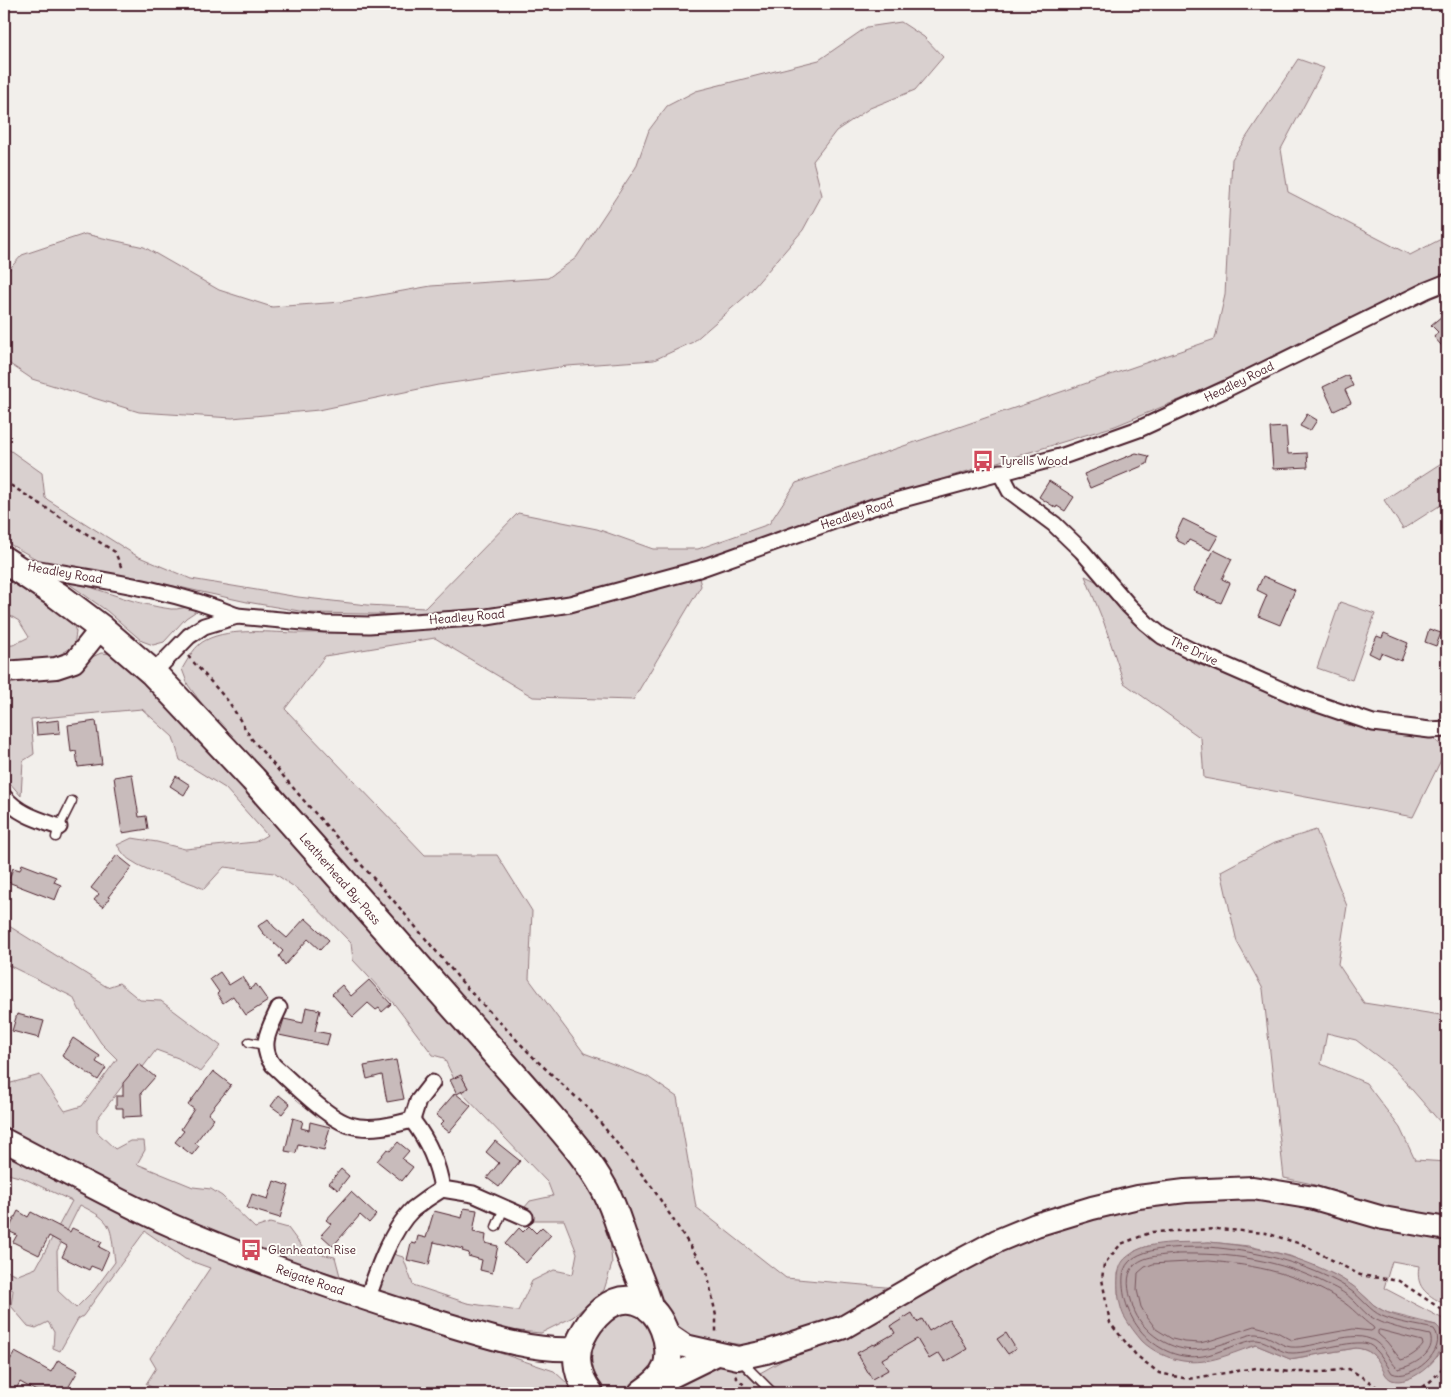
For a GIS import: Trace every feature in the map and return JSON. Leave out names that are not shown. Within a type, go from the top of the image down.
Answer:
[{"type":"highway","name":"Leatherhead By-Pass","points":[[6,562],[57,595],[101,628],[153,673],[252,780],[537,1101],[582,1154],[604,1190],[616,1216],[650,1309],[666,1333]]},
{"type":"highway","name":"Leatherhead By-Pass","points":[[608,1306],[619,1290],[625,1244]]},
{"type":"highway","points":[[590,1393],[582,1383],[577,1366],[577,1349],[586,1328],[608,1306],[624,1300],[638,1301],[650,1309]]},
{"type":"highway","points":[[648,1389],[666,1370],[670,1351],[666,1333]]},
{"type":"main road","name":"Reigate Road","points":[[4,1140],[120,1201],[261,1263],[367,1300],[480,1334],[535,1347],[560,1350],[577,1349]]},
{"type":"main road","points":[[648,1389],[727,1356],[766,1352],[844,1327],[997,1241],[1036,1225],[1092,1208],[1138,1198],[1185,1191],[1253,1188],[1314,1198],[1384,1218],[1447,1229]]},
{"type":"main road","points":[[666,1333],[685,1346],[727,1356]]},
{"type":"street","name":"Headley Road","points":[[6,562],[127,584],[214,607],[237,616],[325,624],[370,625],[487,617],[570,604],[700,569],[873,507],[1063,456],[1139,429],[1226,390],[1427,290],[1447,282]]},
{"type":"street","name":"The Drive","points":[[1000,472],[1010,490],[1054,524],[1082,551],[1135,611],[1162,636],[1300,698],[1374,723],[1430,730],[1447,729]]},
{"type":"street","name":"Headley Road","points":[[153,673],[189,636],[204,626],[237,616]]},
{"type":"street","points":[[4,672],[56,668],[74,662],[101,628]]},
{"type":"street","points":[[4,797],[12,806],[25,815],[58,832]]},
{"type":"street","points":[[279,1008],[265,1045],[268,1058],[273,1065],[317,1104],[338,1120],[350,1125],[382,1127],[412,1120]]},
{"type":"street","points":[[412,1120],[418,1102],[432,1083]]},
{"type":"street","points":[[412,1120],[426,1138],[433,1153],[442,1188]]},
{"type":"street","points":[[367,1300],[390,1242],[400,1226],[412,1210],[442,1188],[473,1194],[525,1217]]},
{"type":"lane","points":[[58,832],[72,801]]},
{"type":"lane","points":[[249,1042],[265,1045]]},
{"type":"lane","points":[[496,1227],[504,1208]]},
{"type":"lane","points":[[727,1356],[773,1393]]},
{"type":"path","points":[[4,481],[115,552],[127,584]]},
{"type":"path","points":[[178,646],[229,702],[251,738],[467,988],[534,1058],[591,1111],[652,1187],[707,1272],[727,1356]]},
{"type":"path","points":[[1384,1393],[1370,1382],[1349,1370],[1290,1372],[1256,1368],[1188,1379],[1158,1373],[1136,1355],[1110,1323],[1102,1279],[1104,1264],[1121,1244],[1152,1232],[1217,1229],[1266,1233],[1304,1245],[1360,1275],[1399,1281],[1447,1313]]},
{"type":"path","points":[[1408,1393],[1415,1392],[1439,1374],[1447,1361]]},
{"type":"shaded area","points":[[901,22],[924,37],[943,57],[915,90],[870,108],[836,131],[813,161],[822,195],[803,230],[747,295],[693,342],[654,360],[567,366],[438,385],[319,410],[232,418],[139,412],[32,379],[4,360],[4,275],[22,255],[85,234],[144,247],[219,290],[272,307],[341,302],[431,286],[548,278],[576,258],[636,167],[649,130],[667,106],[696,91],[819,60],[867,27]]},
{"type":"shaded area","points":[[1298,59],[1324,68],[1281,149],[1288,192],[1410,255],[1447,236],[1447,275],[1238,376],[1115,426],[870,501],[695,562],[701,586],[633,700],[533,697],[435,638],[325,656],[285,709],[425,855],[497,855],[532,911],[529,979],[584,1053],[648,1077],[677,1097],[696,1207],[786,1278],[896,1288],[823,1325],[752,1346],[690,1338],[677,1325],[650,1278],[623,1204],[213,719],[188,685],[182,669],[198,645],[206,640],[227,633],[317,633],[428,629],[426,615],[311,613],[247,602],[179,587],[47,565],[4,541],[4,446],[42,473],[45,498],[137,556],[191,579],[298,597],[367,605],[425,608],[518,513],[597,529],[653,549],[698,549],[769,524],[796,483],[1215,339],[1225,295],[1232,159]]},
{"type":"shaded area","points":[[1446,460],[1447,501],[1403,529],[1384,500]]},
{"type":"shaded area","points":[[4,572],[72,621],[76,632],[74,646],[48,662],[4,666],[4,646],[13,645],[29,637],[19,621],[4,612]]},
{"type":"shaded area","points":[[1085,576],[1102,584],[1130,619],[1150,639],[1195,663],[1331,716],[1347,725],[1433,738],[1446,750],[1413,817],[1204,778],[1201,738],[1124,683],[1104,623]]},
{"type":"shaded area","points":[[75,582],[123,598],[159,607],[174,609],[194,607],[195,612],[186,618],[164,642],[153,645],[142,641],[107,611],[68,583]]},
{"type":"shaded area","points":[[1340,602],[1375,614],[1352,680],[1317,668]]},
{"type":"shaded area","points":[[101,653],[115,654],[164,697],[169,709],[284,829],[510,1087],[593,1187],[609,1228],[612,1264],[604,1290],[573,1317],[541,1333],[495,1329],[377,1295],[380,1274],[393,1254],[403,1257],[413,1285],[467,1303],[518,1311],[532,1281],[554,1270],[573,1274],[577,1253],[564,1220],[529,1220],[525,1207],[530,1201],[553,1196],[548,1183],[461,1092],[468,1088],[461,1075],[454,1079],[444,1058],[433,1055],[395,1005],[353,960],[351,943],[300,891],[274,873],[224,867],[204,889],[186,881],[157,873],[126,857],[117,845],[132,838],[185,849],[255,842],[267,835],[225,788],[180,760],[173,737],[142,709],[31,719],[34,754],[23,761],[21,796],[4,776],[4,678],[90,658]]},
{"type":"shaded area","points":[[1316,830],[1347,906],[1338,964],[1364,1003],[1447,1016],[1447,1130],[1393,1068],[1356,1040],[1327,1033],[1321,1064],[1366,1083],[1400,1128],[1415,1160],[1447,1162],[1447,1219],[1406,1213],[1308,1183],[1284,1178],[1263,989],[1237,942],[1221,871],[1272,844]]},
{"type":"shaded area","points":[[4,923],[107,987],[119,983],[140,1000],[161,1001],[221,1046],[200,1072],[178,1058],[156,1050],[143,1067],[139,1064],[97,1119],[97,1132],[115,1149],[130,1141],[144,1141],[145,1150],[137,1164],[193,1187],[211,1189],[222,1196],[255,1228],[270,1223],[288,1228],[305,1251],[335,1257],[340,1276],[267,1256],[190,1224],[4,1132],[4,1082],[11,1083],[40,1075],[65,1111],[82,1106],[117,1059],[101,1043],[73,997],[4,963]]},
{"type":"shaded area","points":[[4,1145],[337,1299],[554,1371],[570,1386],[570,1393],[161,1393],[146,1384],[156,1368],[150,1358],[210,1268],[185,1259],[145,1231],[83,1316],[78,1319],[60,1351],[53,1348],[54,1332],[48,1322],[36,1328],[28,1326],[11,1306],[13,1290],[4,1285],[4,1270],[18,1275],[36,1268],[72,1201],[23,1178],[4,1173]],"holes":[[[80,1205],[105,1221],[111,1232],[115,1262],[95,1289],[76,1308],[58,1291],[57,1251]]]},
{"type":"shaded area","points":[[1279,1198],[1391,1229],[1447,1240],[1447,1306],[1429,1295],[1421,1286],[1418,1274],[1419,1266],[1392,1261],[1384,1288],[1445,1320],[1447,1323],[1447,1393],[780,1393],[760,1373],[783,1360],[831,1342],[965,1268],[1040,1233],[1134,1210],[1185,1200]],"holes":[[[1209,1242],[1249,1246],[1290,1256],[1333,1274],[1353,1286],[1374,1305],[1385,1312],[1436,1325],[1443,1342],[1440,1353],[1415,1374],[1406,1379],[1396,1380],[1388,1377],[1375,1356],[1356,1348],[1290,1359],[1256,1345],[1239,1350],[1143,1342],[1124,1315],[1118,1293],[1118,1273],[1135,1251],[1148,1246]]]},
{"type":"shaded area","points":[[627,1310],[640,1311],[656,1337],[658,1344],[657,1353],[649,1370],[635,1385],[618,1393],[609,1393],[597,1384],[593,1376],[590,1359],[591,1342],[604,1323]]},
{"type":"shaded area","points":[[727,1363],[739,1367],[765,1393],[668,1393],[694,1373]]},
{"type":"water","points":[[1209,1242],[1274,1252],[1289,1256],[1335,1275],[1354,1287],[1387,1313],[1436,1325],[1443,1336],[1440,1352],[1422,1371],[1399,1381],[1388,1377],[1372,1354],[1356,1348],[1290,1359],[1256,1345],[1220,1358],[1193,1362],[1161,1354],[1142,1341],[1124,1316],[1118,1288],[1120,1266],[1124,1260],[1142,1248],[1171,1243]]},
{"type":"building","points":[[1442,316],[1447,322],[1447,352],[1434,337],[1438,332],[1431,325]]},
{"type":"building","points":[[1348,375],[1353,386],[1345,390],[1351,403],[1334,411],[1323,387]]},
{"type":"building","points":[[1307,414],[1317,420],[1310,431],[1300,426]]},
{"type":"building","points":[[1286,427],[1288,454],[1307,453],[1308,467],[1273,469],[1270,428]]},
{"type":"building","points":[[1136,453],[1149,456],[1147,464],[1090,488],[1084,474]]},
{"type":"building","points":[[1049,481],[1074,497],[1065,511],[1057,506],[1056,508],[1039,497]]},
{"type":"building","points":[[1183,519],[1218,536],[1210,550],[1189,540],[1186,545],[1178,541],[1175,536]]},
{"type":"building","points":[[1214,550],[1232,559],[1222,579],[1230,583],[1221,603],[1193,591]]},
{"type":"building","points":[[1263,576],[1295,590],[1280,625],[1258,616],[1267,595],[1257,590]]},
{"type":"building","points":[[1429,629],[1441,633],[1436,646],[1425,642]]},
{"type":"building","points":[[1384,633],[1408,643],[1401,661],[1381,653],[1379,658],[1369,653],[1377,636],[1382,638]]},
{"type":"building","points":[[59,720],[60,733],[37,735],[36,723]]},
{"type":"building","points":[[96,721],[102,764],[78,767],[76,751],[71,752],[68,725]]},
{"type":"building","points":[[132,774],[139,817],[146,816],[148,829],[122,833],[114,777]]},
{"type":"building","points":[[176,776],[190,785],[184,795],[170,786]]},
{"type":"building","points":[[117,855],[132,867],[108,897],[110,898],[103,907],[94,900],[99,894],[91,888]]},
{"type":"building","points":[[22,864],[56,877],[54,882],[61,885],[55,900],[8,882],[13,868],[20,870]]},
{"type":"building","points":[[305,918],[329,940],[320,950],[308,939],[285,965],[279,956],[283,951],[258,926],[268,919],[287,938]]},
{"type":"building","points":[[220,972],[229,985],[242,977],[250,989],[256,984],[268,1001],[246,1015],[233,996],[223,1003],[217,994],[219,992],[210,979]]},
{"type":"building","points":[[369,980],[391,1004],[382,1012],[379,1008],[376,1010],[368,1003],[353,1017],[332,994],[342,985],[351,996]]},
{"type":"building","points":[[306,1007],[320,1010],[315,1031],[330,1034],[327,1045],[279,1035],[284,1019],[303,1023]]},
{"type":"building","points":[[17,1014],[44,1021],[39,1038],[12,1031]]},
{"type":"building","points":[[73,1038],[100,1056],[96,1062],[106,1068],[98,1080],[62,1056]]},
{"type":"building","points":[[396,1060],[404,1099],[387,1102],[382,1075],[367,1079],[364,1066]]},
{"type":"building","points":[[139,1064],[155,1077],[141,1093],[142,1116],[123,1117],[123,1108],[116,1108],[116,1096],[123,1096],[123,1083]]},
{"type":"building","points":[[213,1071],[231,1085],[208,1114],[214,1118],[195,1143],[199,1146],[192,1155],[175,1142],[184,1131],[181,1129],[194,1109],[188,1105]]},
{"type":"building","points":[[461,1075],[468,1088],[457,1094],[450,1080]]},
{"type":"building","points":[[455,1093],[471,1106],[449,1132],[440,1125],[444,1121],[436,1115]]},
{"type":"building","points":[[279,1095],[290,1104],[282,1114],[271,1106]]},
{"type":"building","points":[[293,1118],[303,1121],[301,1128],[309,1130],[310,1122],[330,1127],[324,1150],[298,1144],[296,1153],[285,1151]]},
{"type":"building","points":[[495,1141],[520,1161],[499,1187],[487,1178],[499,1163],[486,1152]]},
{"type":"building","points":[[398,1142],[409,1151],[402,1159],[413,1167],[402,1181],[377,1161],[387,1149],[390,1151]]},
{"type":"building","points":[[341,1169],[349,1176],[338,1190],[329,1183]]},
{"type":"building","points":[[274,1181],[289,1186],[280,1218],[247,1208],[252,1194],[268,1199]]},
{"type":"building","points":[[351,1192],[376,1215],[369,1223],[360,1215],[333,1246],[321,1235],[331,1224],[326,1220]]},
{"type":"building","points":[[464,1208],[477,1210],[473,1232],[486,1235],[485,1243],[498,1246],[492,1273],[480,1270],[482,1260],[468,1256],[469,1253],[462,1251],[463,1249],[434,1242],[429,1265],[407,1260],[411,1243],[416,1244],[418,1236],[426,1238],[434,1211],[462,1218]]},
{"type":"building","points":[[18,1211],[28,1217],[31,1212],[70,1232],[72,1228],[102,1242],[99,1247],[109,1252],[101,1270],[91,1266],[89,1270],[62,1257],[67,1246],[49,1236],[39,1255],[13,1242],[17,1235],[8,1231]]},
{"type":"building","points":[[529,1226],[536,1233],[542,1227],[551,1235],[526,1263],[505,1244],[519,1228],[523,1232]]},
{"type":"building","points":[[912,1313],[917,1322],[922,1319],[929,1331],[949,1319],[967,1349],[945,1362],[939,1353],[929,1359],[917,1339],[882,1359],[888,1370],[872,1379],[857,1353],[895,1333],[891,1326]]},
{"type":"building","points":[[1006,1333],[1016,1349],[1008,1354],[997,1339]]},
{"type":"building","points":[[15,1352],[51,1372],[58,1360],[78,1371],[65,1393],[40,1393],[20,1382],[14,1393],[4,1388],[4,1356],[10,1360]]},
{"type":"place","name":"Tyrells Wood","points":[[983,461]]},
{"type":"place","name":"Glenheaton Rise","points":[[251,1250]]}]
